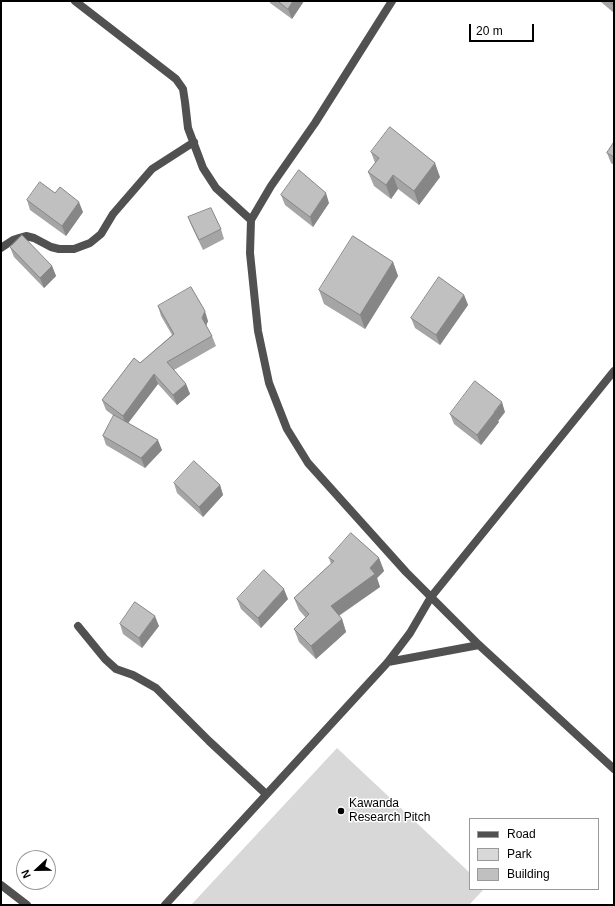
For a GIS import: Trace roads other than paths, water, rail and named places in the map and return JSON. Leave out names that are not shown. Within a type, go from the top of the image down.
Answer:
[{"type":"street","points":[[75,1],[176,79],[183,89],[188,128],[203,168],[216,188],[251,220]]},
{"type":"street","points":[[392,1],[315,123],[271,186],[251,220],[250,253],[258,331],[269,383],[287,429],[308,463],[406,572],[479,646],[614,769]]},
{"type":"street","points":[[1,248],[13,240],[26,236],[59,249],[74,249],[90,243],[101,234],[113,214],[152,169],[194,142]]},
{"type":"street","points":[[165,905],[388,662],[410,632],[431,597],[614,371]]},
{"type":"street","points":[[78,626],[105,660],[116,669],[133,675],[156,688],[209,741],[266,794]]},
{"type":"street","points":[[388,662],[479,646]]},
{"type":"street","points":[[1,884],[27,905]]},
{"type":"place","name":"Kawanda Research Pitch","points":[[341,811]]}]
